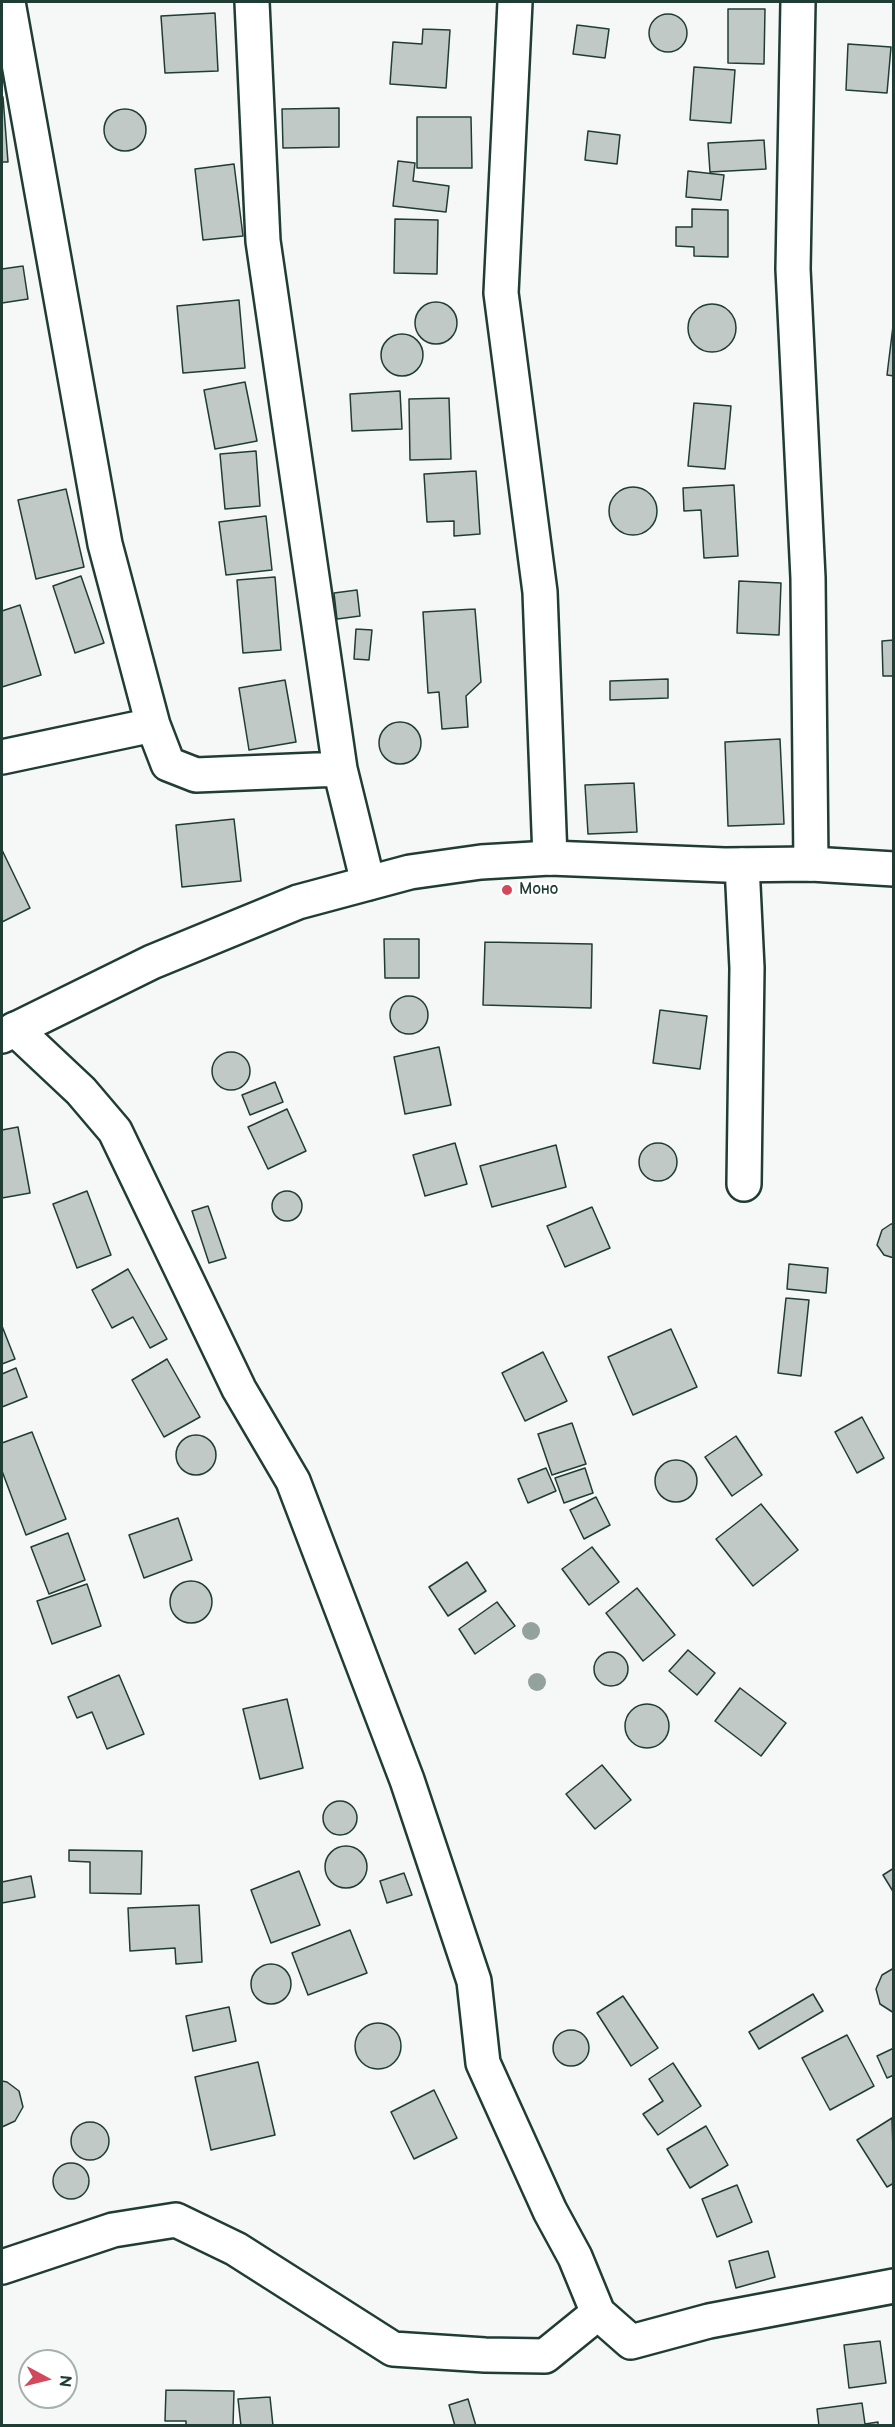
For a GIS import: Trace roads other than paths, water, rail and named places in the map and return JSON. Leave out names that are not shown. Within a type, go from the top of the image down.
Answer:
[{"type":"street","points":[[8,2],[105,544],[153,724],[168,764],[196,775],[340,769]]},
{"type":"street","points":[[252,2],[262,241],[340,769],[368,883]]},
{"type":"street","points":[[515,2],[501,293],[540,592],[550,858]]},
{"type":"street","points":[[798,2],[793,269],[808,578],[811,864]]},
{"type":"street","points":[[2,757],[153,724]]},
{"type":"street","points":[[894,869],[811,864],[742,865],[550,858],[481,862],[422,870],[298,902],[174,953],[8,1033],[81,1091],[115,1131],[239,1389],[293,1481],[407,1780],[474,1981],[483,2063],[598,2313],[631,2342],[709,2320],[894,2286]]},
{"type":"street","points":[[742,865],[747,968],[744,1184]]},
{"type":"street","points":[[2,2267],[113,2230],[176,2220],[236,2249],[393,2349],[545,2356],[598,2313]]},
{"type":"place","name":"Моно","points":[[507,890]]}]
